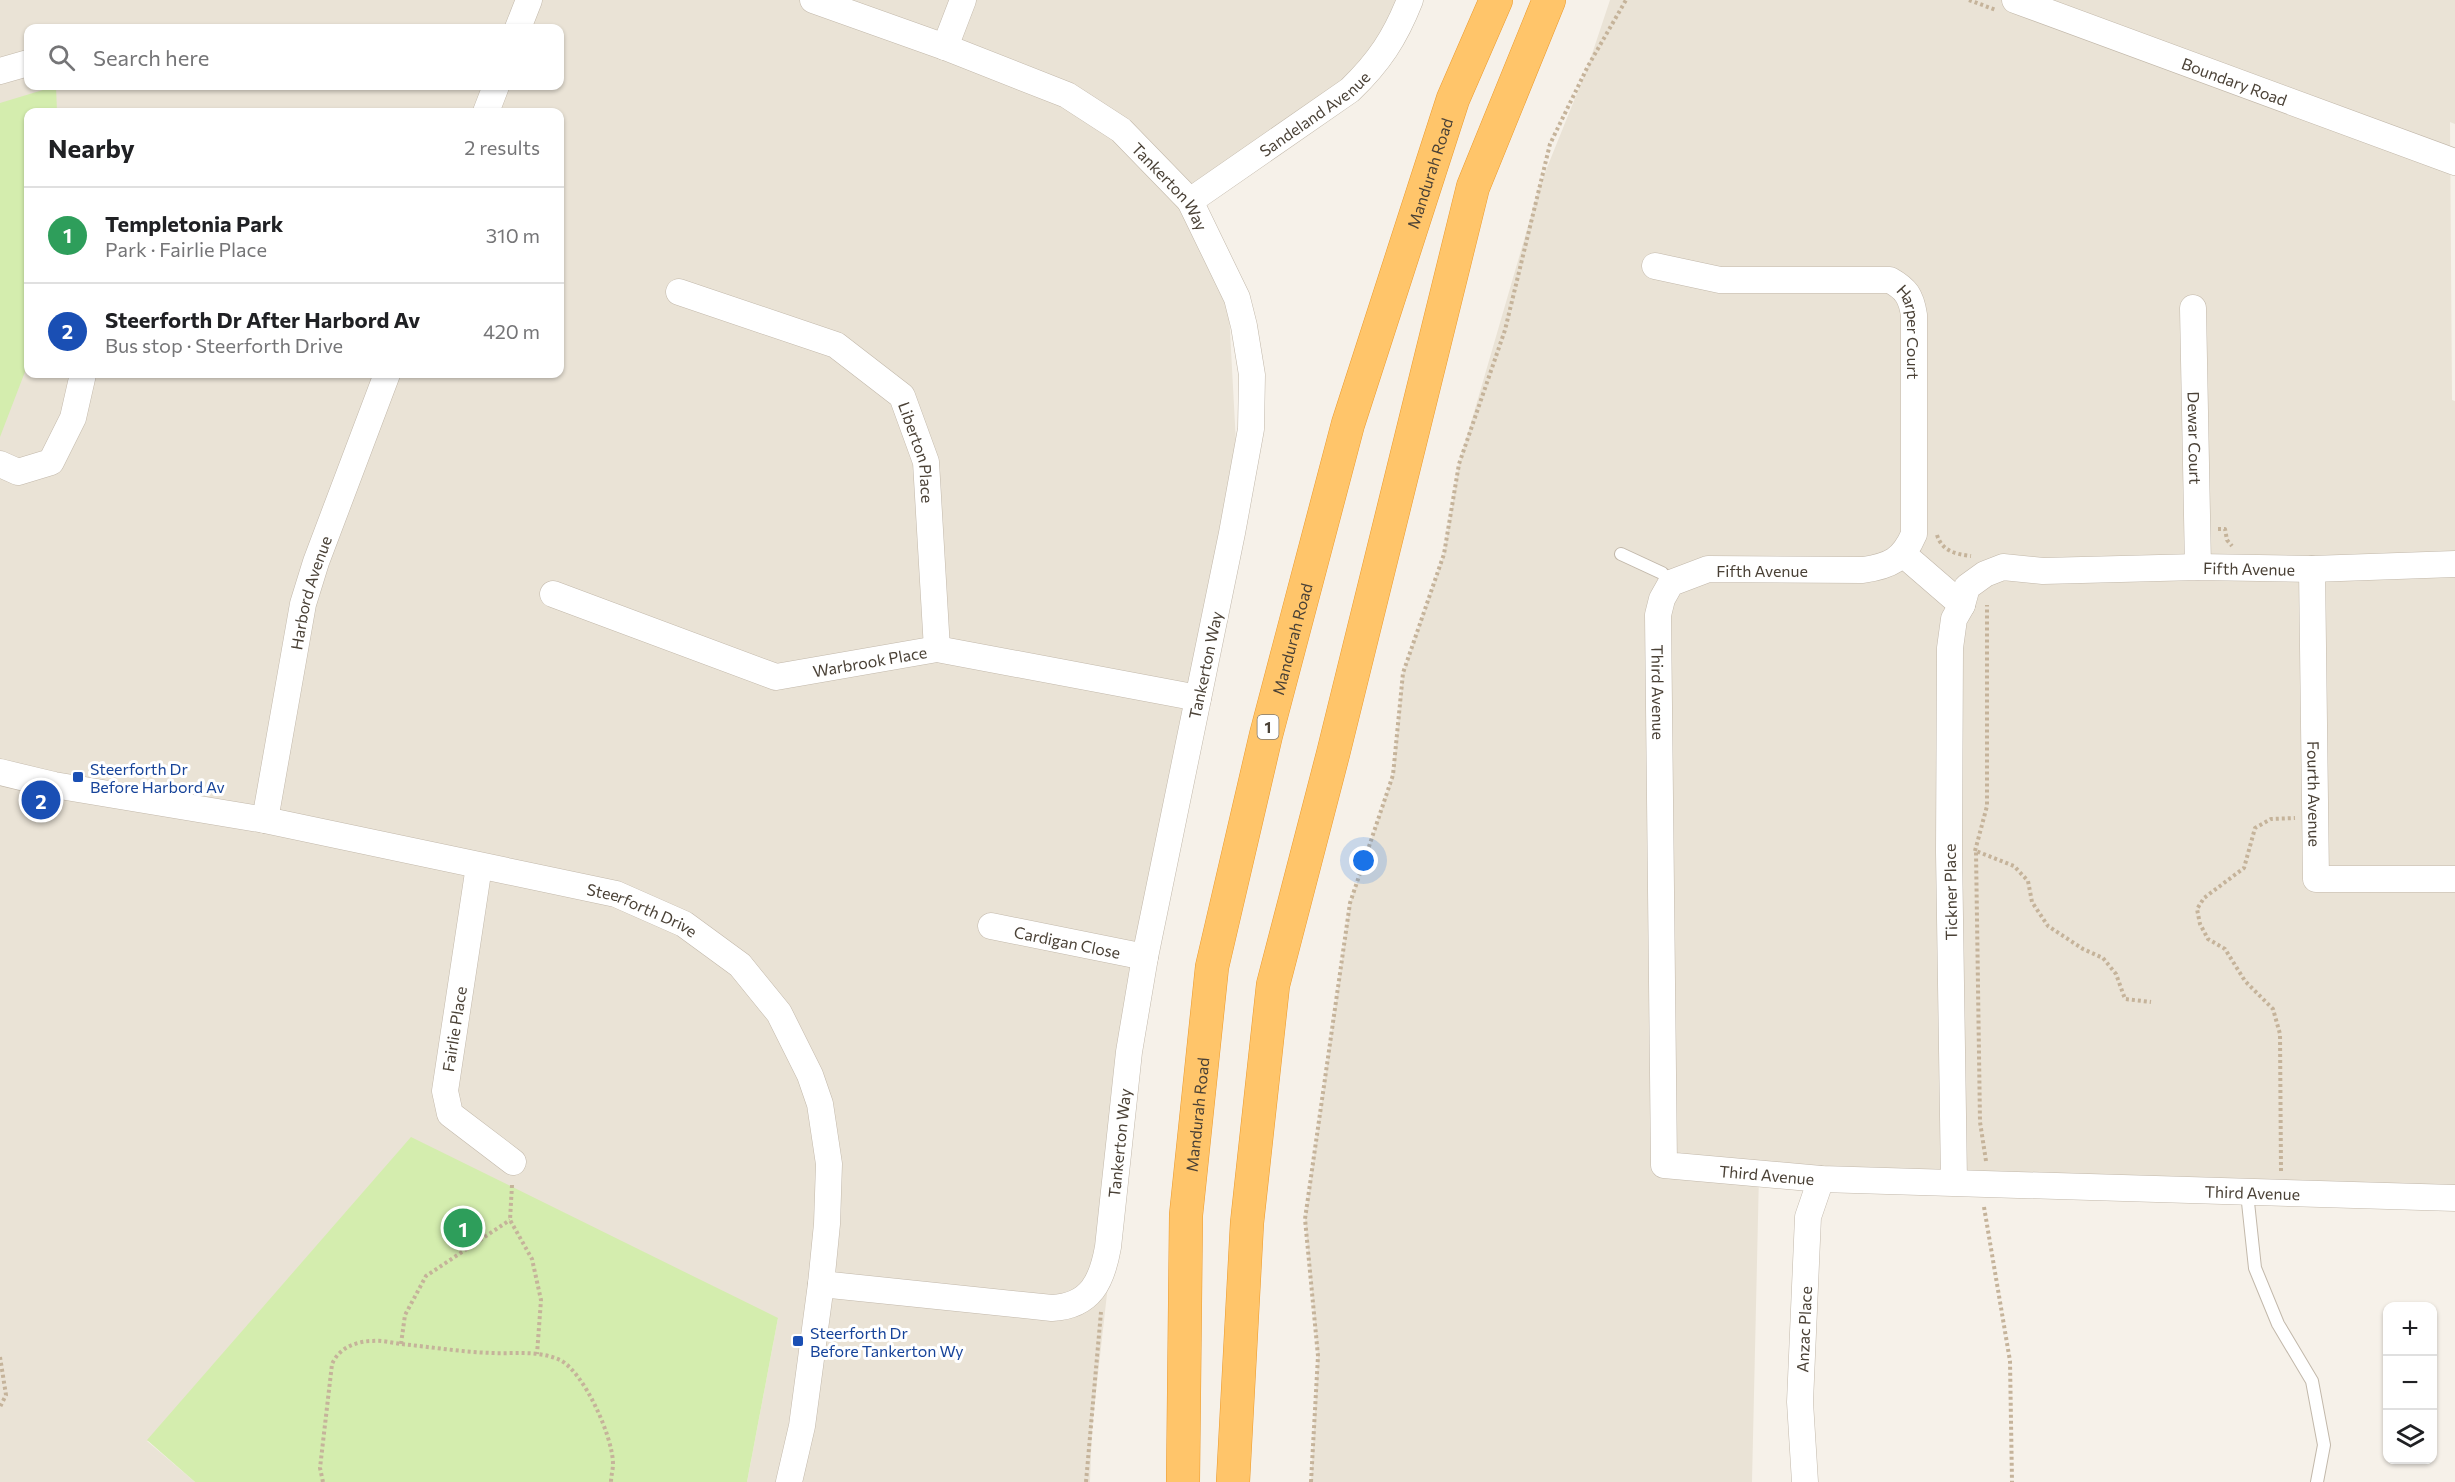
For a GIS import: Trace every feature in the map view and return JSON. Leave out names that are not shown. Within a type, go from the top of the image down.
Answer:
[{"type":"highway","name":"Mandurah Road","points":[[1183,1482],[1186,1215],[1212,967],[1266,735],[1348,424],[1453,99],[1496,0]]},
{"type":"highway","points":[[1233,1482],[1247,1223],[1273,985],[1333,754],[1473,187],[1549,0]]},
{"type":"street","points":[[520,24],[529,0]]},
{"type":"street","name":"Tankerton Way","points":[[813,0],[945,47],[1067,95],[1121,130],[1190,201],[1237,298],[1252,375],[1251,429],[1145,957],[1126,1074],[1108,1247],[1104,1269],[1097,1286],[1068,1307],[1052,1308],[821,1284]]},
{"type":"street","points":[[945,47],[963,0]]},
{"type":"street","name":"Sandeland Avenue","points":[[1190,201],[1350,90],[1373,68],[1391,41],[1410,0]]},
{"type":"street","name":"Boundary Road","points":[[2014,0],[2455,162]]},
{"type":"street","points":[[0,71],[24,64]]},
{"type":"street","points":[[488,108],[494,90]]},
{"type":"street","name":"Harper Court","points":[[1655,266],[1720,280],[1890,280],[1905,288],[1912,302],[1914,315],[1914,534],[1903,554]]},
{"type":"street","name":"Liberton Place","points":[[679,292],[836,345],[902,396],[926,462],[938,649]]},
{"type":"street","name":"Dewar Court","points":[[2193,308],[2198,567]]},
{"type":"street","points":[[0,464],[18,472],[51,462],[73,418],[82,378]]},
{"type":"street","name":"Harbord Avenue","points":[[265,820],[303,603],[315,562],[385,378]]},
{"type":"street","points":[[1903,554],[1962,605]]},
{"type":"street","name":"Fifth Avenue","points":[[1671,583],[1708,569],[1863,570],[1883,567],[1903,554]]},
{"type":"street","name":"Fifth Avenue","points":[[1962,605],[1967,587],[1985,574],[2003,567],[2043,571],[2198,567],[2312,569],[2455,564]]},
{"type":"street","name":"Fourth Avenue","points":[[2312,569],[2316,879],[2455,879]]},
{"type":"street","name":"Fifth Avenue","points":[[1962,605],[2009,581],[2043,571]]},
{"type":"street","name":"Third Avenue","points":[[1671,583],[1662,599],[1658,615],[1664,1165],[1821,1179],[1954,1181],[2247,1193],[2455,1198]]},
{"type":"street","name":"Warbrook Place","points":[[553,594],[776,676],[938,649],[1198,698]]},
{"type":"street","name":"Tickner Place","points":[[1954,1181],[1949,852],[1950,648],[1954,619],[1962,605]]},
{"type":"street","name":"Steerforth Drive","points":[[0,772],[54,785],[265,820],[616,894],[684,924],[740,965],[779,1013],[795,1041],[820,1104],[829,1164],[827,1224],[821,1284],[802,1425],[789,1482]]},
{"type":"street","name":"Fairlie Place","points":[[479,866],[445,1090],[450,1114],[513,1162]]},
{"type":"street","name":"Cardigan Close","points":[[991,926],[1145,957]]},
{"type":"street","name":"Anzac Place","points":[[1806,1482],[1800,1402],[1808,1217],[1821,1179]]},
{"type":"lane","points":[[1621,554],[1662,573],[1671,583]]},
{"type":"lane","points":[[2247,1193],[2255,1268],[2278,1324],[2312,1381],[2324,1445],[2317,1482]]},
{"type":"path","points":[[1311,1482],[1318,1356],[1305,1219],[1350,903],[1393,775],[1403,673],[1444,554],[1459,464],[1505,330],[1550,144],[1588,66],[1626,0]]},
{"type":"path","points":[[1986,593],[1987,806],[1976,850],[1980,1122],[1988,1183],[1984,1205],[2010,1361],[2012,1482]]},
{"type":"path","points":[[2281,1175],[2280,1034],[2273,1009],[2245,981],[2225,949],[2208,939],[2200,924],[2197,909],[2204,898],[2244,868],[2255,828],[2271,819],[2315,818]]},
{"type":"path","points":[[1949,852],[1976,850],[2014,866],[2028,881],[2032,902],[2048,926],[2083,949],[2103,958],[2116,974],[2125,999],[2151,1002]]},
{"type":"path","points":[[513,1162],[510,1220],[532,1259],[541,1300],[537,1354]]},
{"type":"path","points":[[401,1344],[405,1315],[426,1276],[510,1220]]},
{"type":"path","points":[[1086,1482],[1102,1309]]},
{"type":"path","points":[[323,1482],[320,1468],[332,1364],[336,1354],[358,1344],[373,1341],[493,1353],[537,1354],[561,1361],[571,1368],[592,1400],[609,1443],[613,1463],[611,1482]]},
{"type":"path","points":[[0,1357],[6,1395],[0,1407]]},
{"type":"shaded area","points":[[0,0],[1404,0],[1373,68],[1190,201],[1227,275],[1239,499],[1145,957],[1092,1427],[1090,1482],[747,1482],[778,1318],[147,1441],[195,1482],[0,1482]]},
{"type":"shaded area","points":[[1610,0],[2455,0],[2455,124],[2450,122],[2452,400],[2455,401],[2455,1198],[1759,1174],[1752,1482],[1311,1482],[1318,1356],[1305,1219],[1350,903],[1393,775],[1403,673],[1444,554],[1459,464],[1540,185],[1588,66]]},
{"type":"green space","points":[[43,90],[56,90],[57,108],[24,108],[24,374],[0,437],[0,103]]},
{"type":"green space","points":[[411,1137],[778,1318],[747,1482],[195,1482],[147,1440]]},
{"type":"place","name":"Steerforth Dr Before Harbord Av","points":[[78,777]]},
{"type":"place","name":"Steerforth Dr After Harbord Av","points":[[41,800]]},
{"type":"place","name":"Templetonia Park","points":[[463,1228]]},
{"type":"place","name":"Steerforth Dr Before Tankerton Wy","points":[[798,1341]]}]
